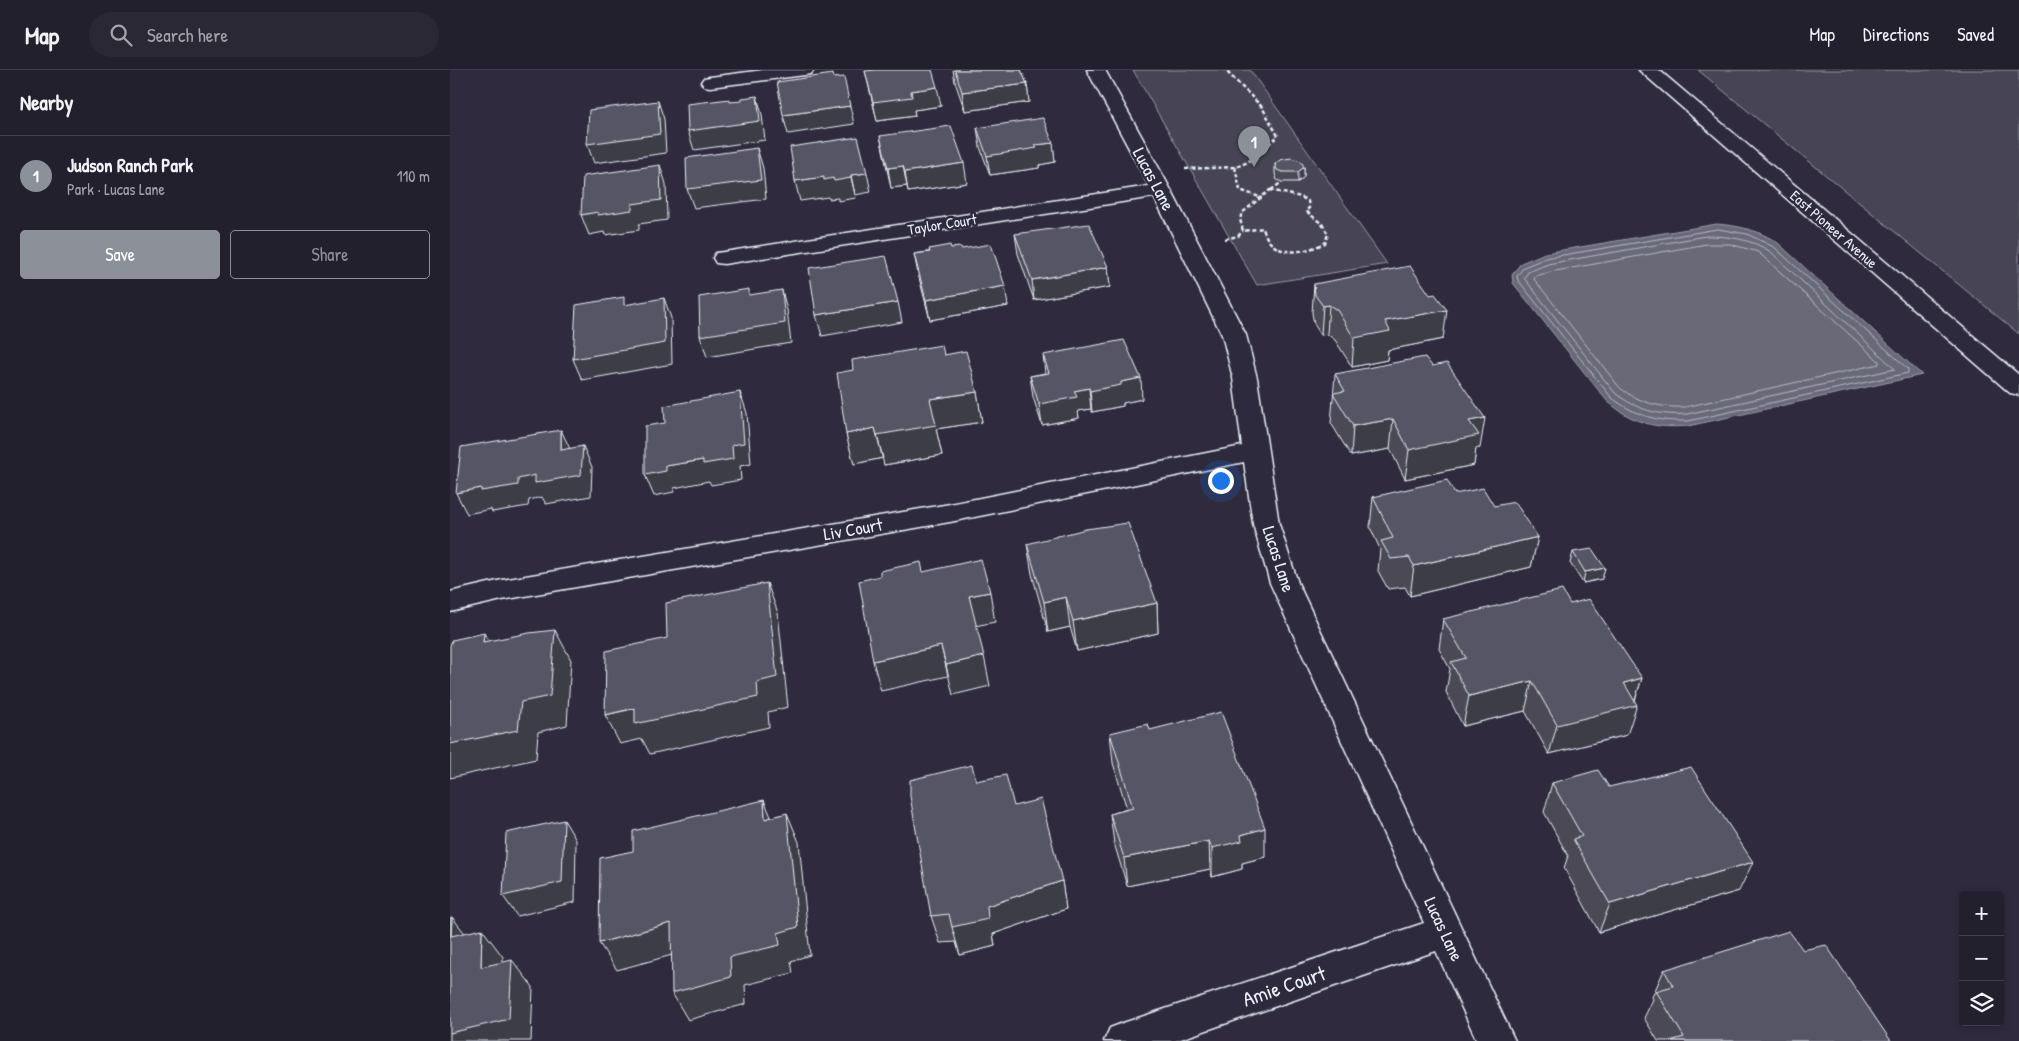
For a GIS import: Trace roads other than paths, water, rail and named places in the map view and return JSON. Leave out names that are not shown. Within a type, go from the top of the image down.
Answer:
[{"type":"street","points":[[710,82],[805,70]]},
{"type":"street","name":"Lucas Lane","points":[[1096,70],[1234,335],[1245,378],[1266,524],[1284,584],[1496,1041]]},
{"type":"street","name":"East Pioneer Avenue","points":[[1648,70],[2019,388]]},
{"type":"street","name":"Taylor Court","points":[[724,258],[1160,190]]},
{"type":"street","name":"Liv Court","points":[[450,602],[502,590],[950,513],[1255,452]]},
{"type":"street","name":"Amie Court","points":[[1123,1041],[1446,932]]},
{"type":"water","points":[[1717,224],[1749,229],[1778,243],[1922,375],[1688,426],[1676,427],[1645,423],[1626,415],[1607,401],[1513,283],[1512,275],[1521,263],[1545,253]]},
{"type":"place","name":"Judson Ranch Park","points":[[1254,167]]}]
